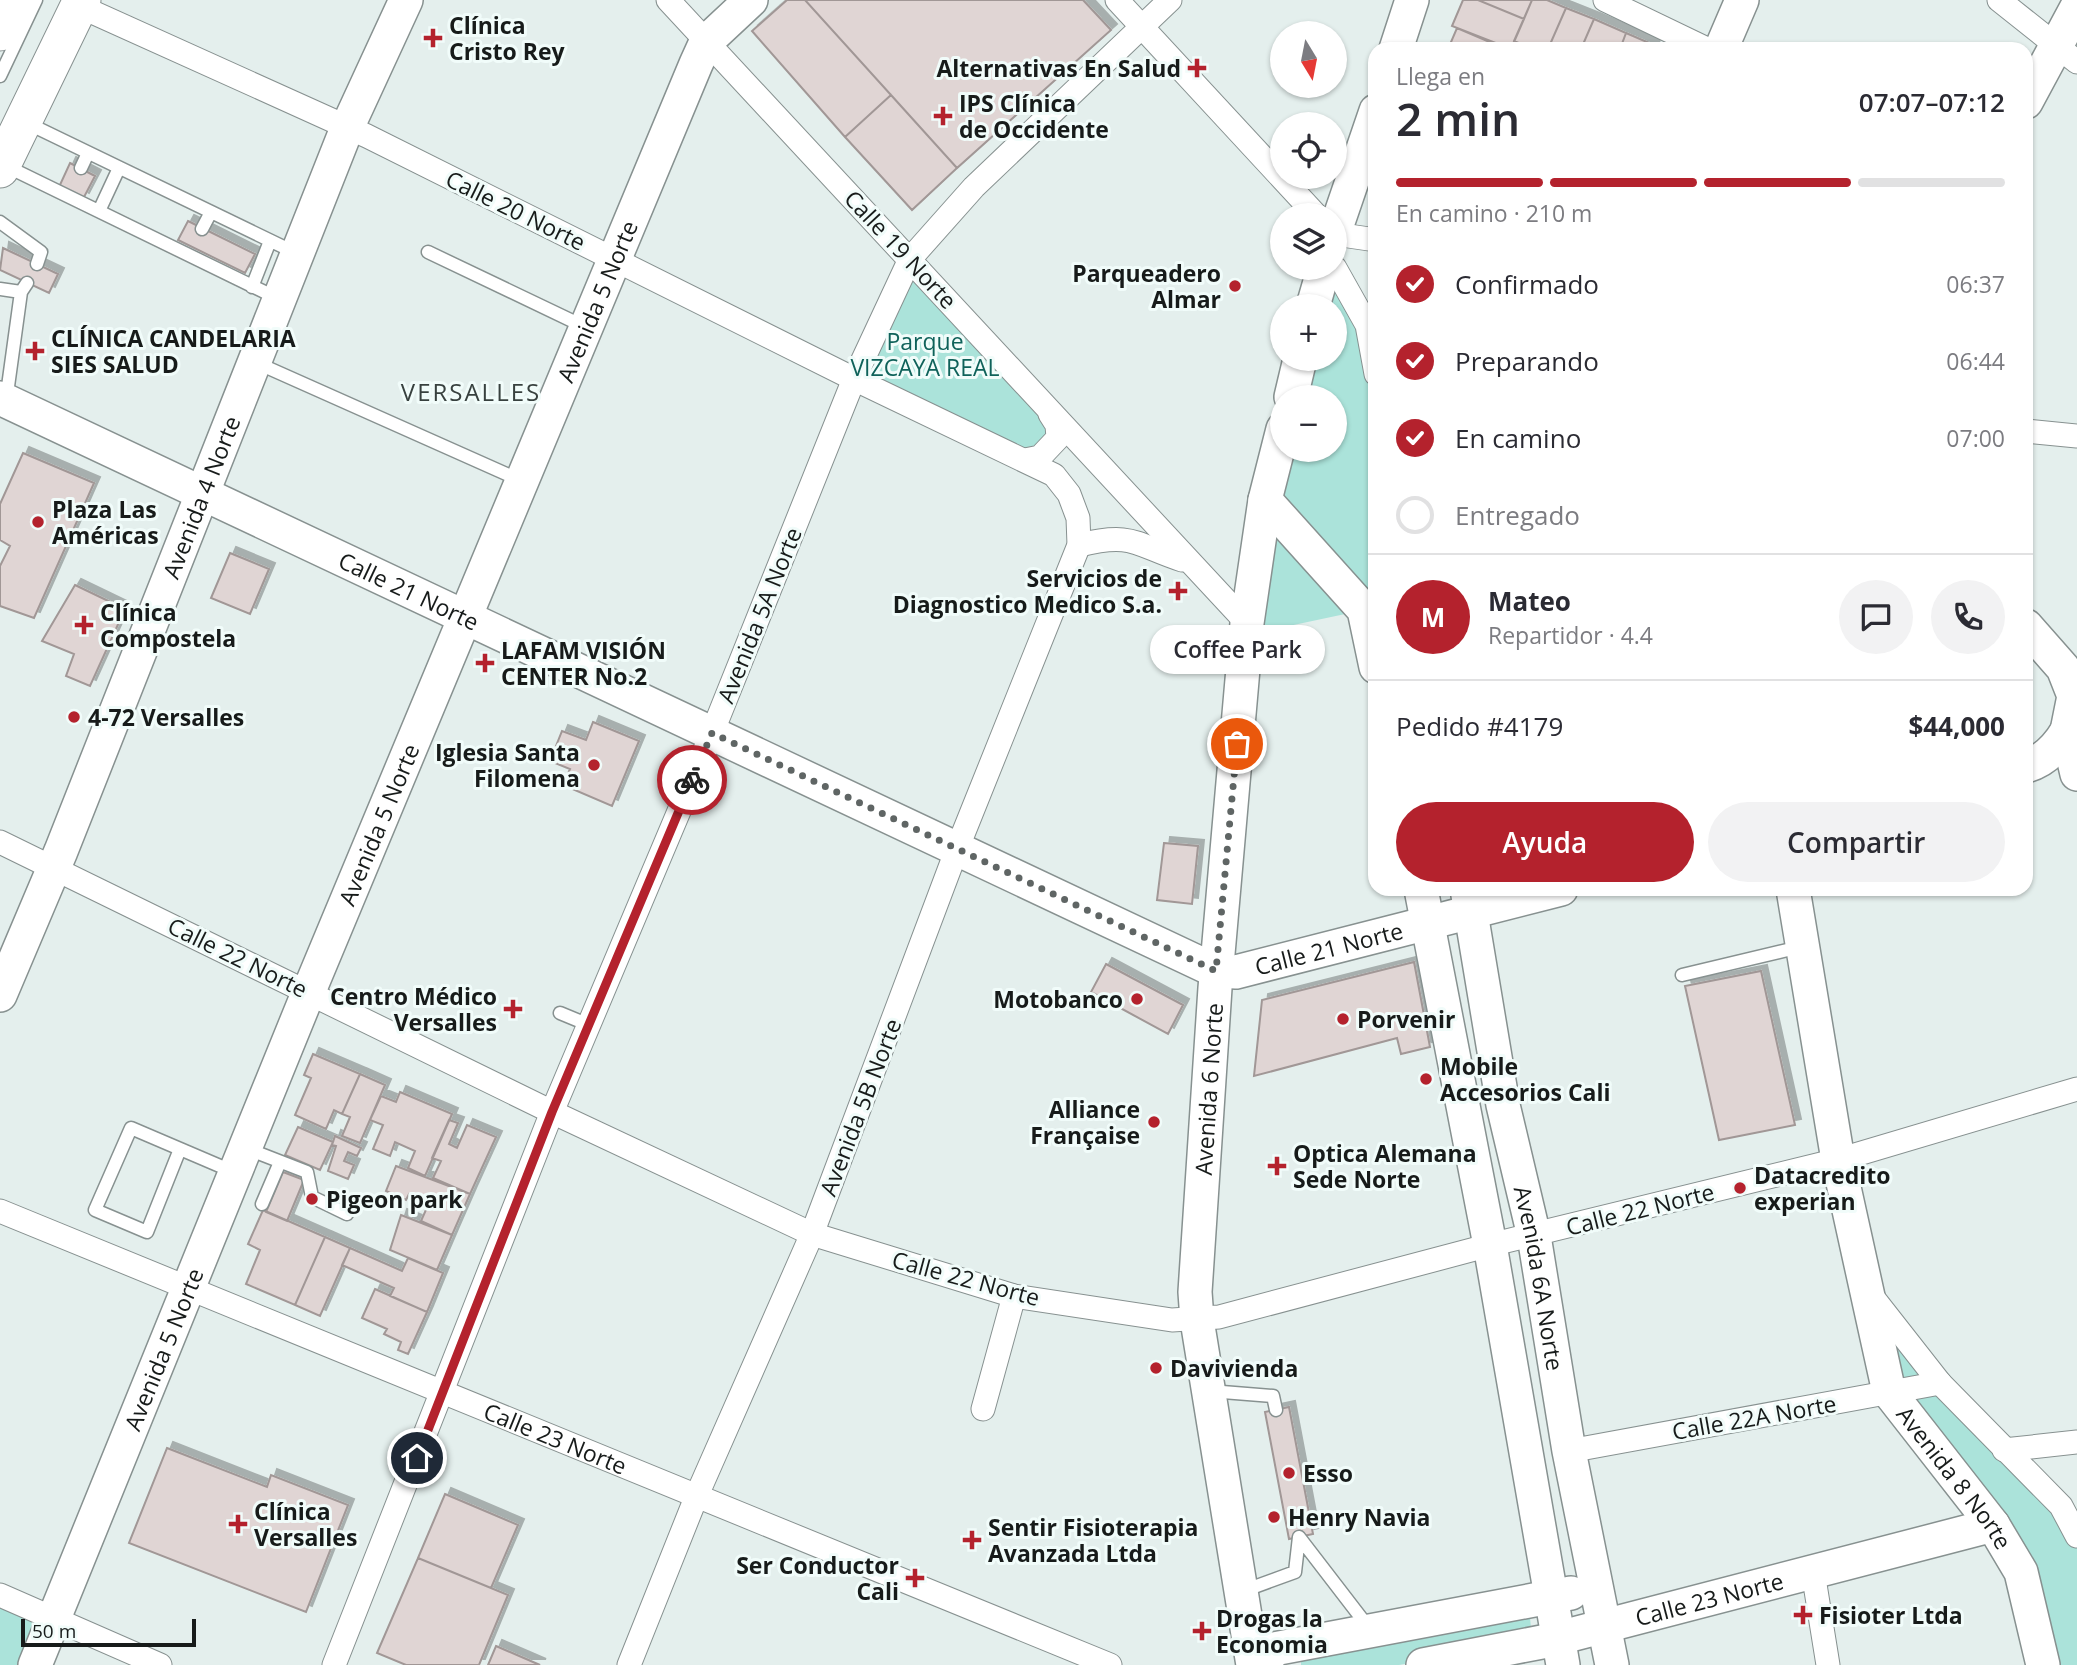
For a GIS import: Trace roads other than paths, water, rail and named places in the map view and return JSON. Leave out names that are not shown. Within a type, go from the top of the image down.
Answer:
[{"type":"main road","points":[[0,32],[15,0]]},
{"type":"main road","points":[[1,167],[80,3]]},
{"type":"street","name":"Avenida 4 Norte","points":[[0,995],[54,867],[255,363],[266,293],[284,248],[347,128],[406,0]]},
{"type":"street","name":"Calle 19 Norte","points":[[668,0],[1247,622]]},
{"type":"street","name":"Avenida 5 Norte","points":[[35,1665],[309,991],[706,42],[751,0]]},
{"type":"street","points":[[1117,0],[1305,203]]},
{"type":"street","name":"Avenida 5A Norte","points":[[334,1665],[552,1112],[712,733],[854,379],[910,259],[974,187],[1170,0]]},
{"type":"street","points":[[1398,42],[1412,0]]},
{"type":"street","points":[[1605,0],[1692,42]]},
{"type":"street","points":[[1724,42],[1742,0]]},
{"type":"street","points":[[1999,0],[2067,54]]},
{"type":"street","name":"Calle 20 Norte","points":[[80,3],[347,128],[1054,475]]},
{"type":"street","points":[[2033,94],[2067,54],[2077,7]]},
{"type":"street","points":[[1345,203],[1368,135]]},
{"type":"street","points":[[1347,235],[1368,239]]},
{"type":"street","points":[[1342,280],[1368,330]]},
{"type":"street","name":"Calle 21 Norte","points":[[3,399],[1216,971],[1236,972],[1428,923],[1469,901],[1507,896]]},
{"type":"street","points":[[1025,460],[1040,457],[1058,438],[1058,425],[1046,408]]},
{"type":"street","points":[[2033,432],[2077,436]]},
{"type":"street","name":"Avenida 6 Norte","points":[[1253,1665],[1197,1320],[1195,1292],[1216,971],[1247,622],[1265,500],[1275,462]]},
{"type":"street","name":"Avenida 5B Norte","points":[[629,1665],[697,1495],[812,1234],[957,849],[1079,545],[1078,518],[1069,494],[1054,475]]},
{"type":"street","points":[[1265,500],[1364,610],[1368,629]]},
{"type":"street","points":[[1079,545],[1105,538],[1126,538],[1150,544],[1164,554],[1191,562]]},
{"type":"street","points":[[2033,634],[2063,668],[2074,696],[2072,732],[2077,774]]},
{"type":"street","points":[[2033,764],[2072,732]]},
{"type":"street","name":"Calle 22 Norte","points":[[0,842],[552,1112],[812,1234],[1014,1296],[1172,1320],[1219,1317],[1490,1245],[1838,1160],[2077,1089]]},
{"type":"street","name":"Avenida 6A Norte","points":[[1422,896],[1490,1245],[1561,1651]]},
{"type":"street","name":"Avenida 8 Norte","points":[[1794,896],[1838,1160],[1889,1392],[1993,1525],[2021,1572],[2043,1665]]},
{"type":"street","name":"Avenida 6A Norte","points":[[1469,901],[1503,1105],[1534,1236],[1569,1451],[1612,1665]]},
{"type":"street","name":"Calle 23 Norte","points":[[0,1212],[1110,1665]]},
{"type":"street","name":"Avenida 8 Norte","points":[[1868,1290],[1940,1383],[2060,1506],[2077,1536]]},
{"type":"street","points":[[983,1409],[1014,1296]]},
{"type":"street","name":"Calle 22A Norte","points":[[1569,1451],[1940,1383]]},
{"type":"street","points":[[2004,1450],[2077,1442]]},
{"type":"street","name":"Calle 23 Norte","points":[[1423,1665],[1561,1651],[1605,1626],[1993,1525]]},
{"type":"street","points":[[1812,1572],[1828,1665]]},
{"type":"street","points":[[1263,1665],[1274,1649],[1597,1588]]},
{"type":"street","points":[[0,1595],[160,1665]]},
{"type":"lane","points":[[0,76],[36,0]]},
{"type":"lane","points":[[23,121],[284,248]]},
{"type":"lane","points":[[81,168],[88,152]]},
{"type":"lane","points":[[1,167],[69,194],[99,211],[191,251],[266,293]]},
{"type":"lane","points":[[99,211],[119,168]]},
{"type":"lane","points":[[202,229],[211,212]]},
{"type":"lane","points":[[0,237],[3,223],[41,253],[37,264]]},
{"type":"lane","points":[[428,252],[585,327]]},
{"type":"lane","points":[[0,289],[24,288],[3,399]]},
{"type":"lane","points":[[255,363],[522,481]]},
{"type":"lane","points":[[1682,975],[1803,946]]},
{"type":"lane","points":[[560,1013],[589,1025]]},
{"type":"lane","points":[[180,1149],[147,1232],[95,1210],[131,1128],[180,1149],[242,1161],[280,1162],[307,1172],[312,1197],[347,1213]]},
{"type":"lane","points":[[262,1204],[280,1162]]},
{"type":"lane","points":[[1210,1391],[1273,1396],[1276,1410]]},
{"type":"lane","points":[[1240,1592],[1295,1572],[1299,1537],[1372,1631]]},
{"type":"place","name":"Clínica Cristo Rey","points":[[433,38]]},
{"type":"place","name":"Alternativas En Salud","points":[[1197,68]]},
{"type":"place","name":"IPS Clínica de Occidente","points":[[943,116]]},
{"type":"place","name":"Parqueadero Almar","points":[[1235,286]]},
{"type":"place","name":"CLÍNICA CANDELARIA SIES SALUD","points":[[35,351]]},
{"type":"place","name":"Plaza Las Américas","points":[[38,522]]},
{"type":"place","name":"Servicios de Diagnostico Medico S.a.","points":[[1178,591]]},
{"type":"place","name":"Clínica Compostela","points":[[84,625]]},
{"type":"place","name":"LAFAM VISIÓN CENTER No.2","points":[[485,663]]},
{"type":"place","name":"4-72 Versalles","points":[[74,717]]},
{"type":"place","name":"Coffee Park","points":[[1237,744]]},
{"type":"place","name":"Iglesia Santa Filomena","points":[[594,765]]},
{"type":"place","name":"Motobanco","points":[[1137,999]]},
{"type":"place","name":"Centro Médico Versalles","points":[[513,1009]]},
{"type":"place","name":"Porvenir","points":[[1343,1019]]},
{"type":"place","name":"Mobile Accesorios Cali","points":[[1426,1079]]},
{"type":"place","name":"Alliance Française","points":[[1154,1122]]},
{"type":"place","name":"Optica Alemana Sede Norte","points":[[1277,1166]]},
{"type":"place","name":"Datacredito experian","points":[[1740,1188]]},
{"type":"place","name":"Pigeon park","points":[[312,1199]]},
{"type":"place","name":"Davivienda","points":[[1156,1368]]},
{"type":"place","name":"Esso","points":[[1289,1473]]},
{"type":"place","name":"Henry Navia","points":[[1274,1517]]},
{"type":"place","name":"Clínica Versalles","points":[[238,1524]]},
{"type":"place","name":"Sentir Fisioterapia Avanzada Ltda","points":[[972,1540]]},
{"type":"place","name":"Ser Conductor Cali","points":[[915,1578]]},
{"type":"place","name":"Fisioter Ltda","points":[[1803,1615]]},
{"type":"place","name":"Drogas la Economia","points":[[1202,1631]]},
{"type":"district","name":"VERSALLES","points":[[471,391]]},
{"type":"park label","name":"Parque VIZCAYA REAL","points":[[925,354]]}]
